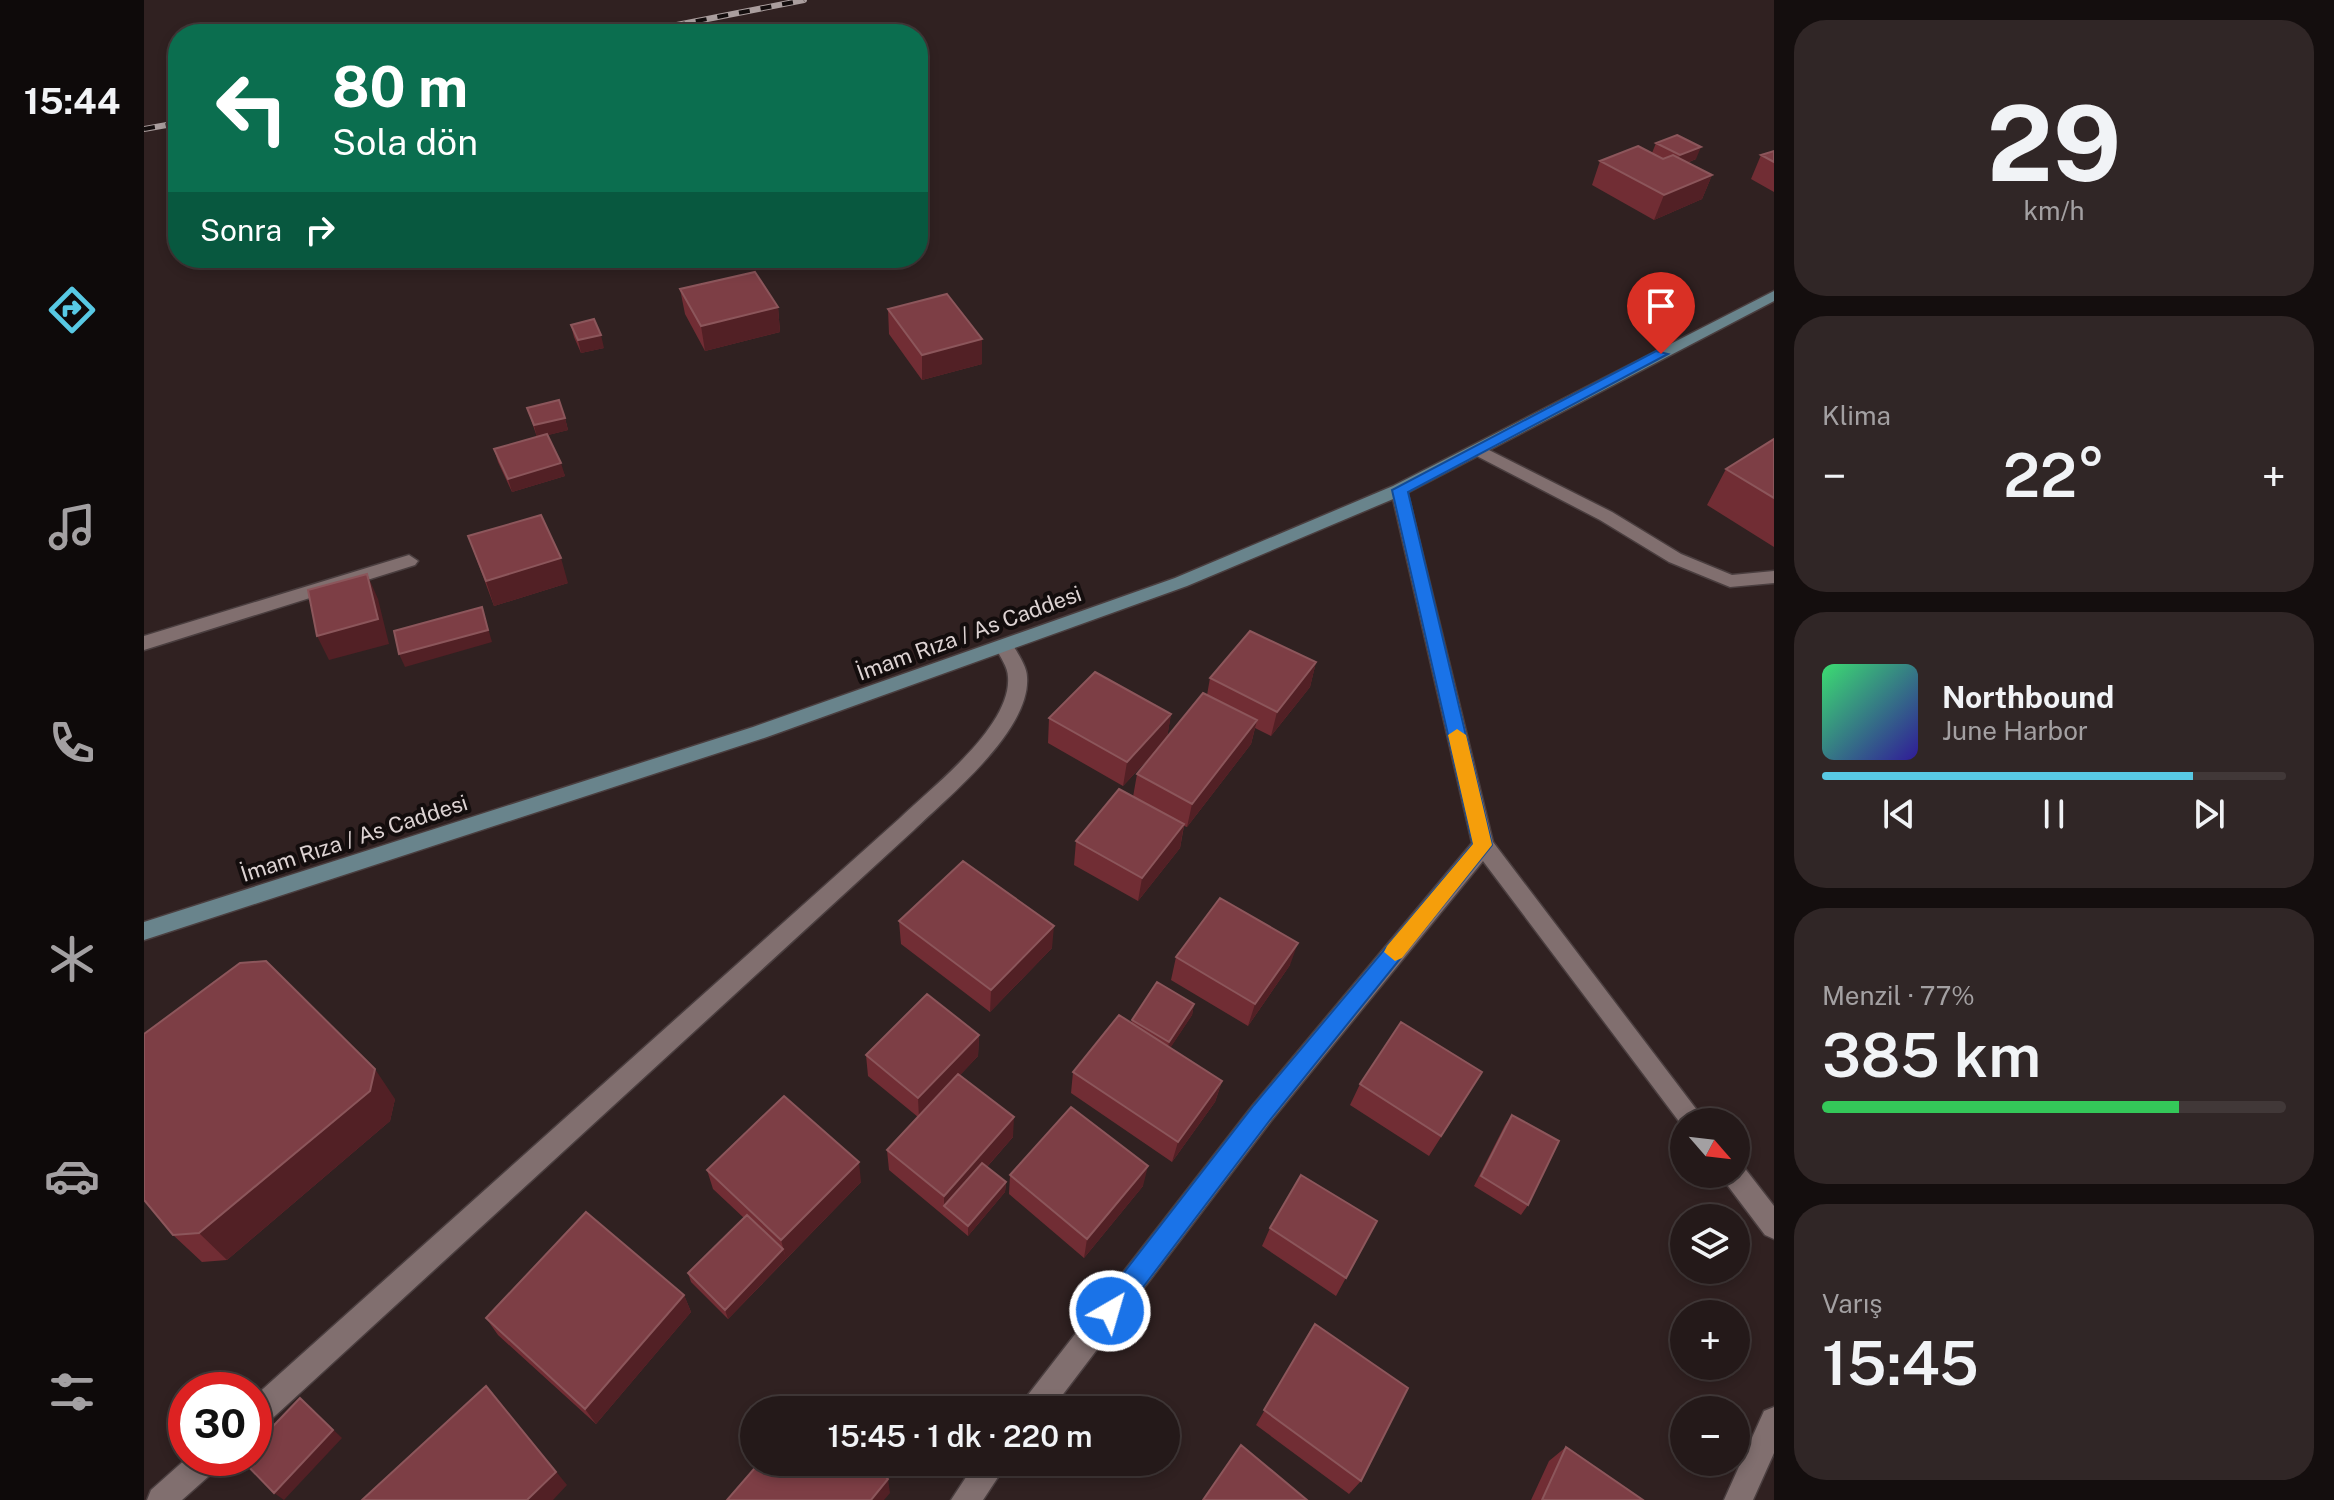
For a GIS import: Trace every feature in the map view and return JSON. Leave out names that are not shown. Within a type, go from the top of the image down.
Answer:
[{"type":"street","name":"İmam Rıza / As Caddesi","points":[[144,931],[760,732],[1005,648],[1181,582],[1399,490],[1771,299]]},
{"type":"street","points":[[1477,449],[1606,516],[1675,558],[1730,581],[1774,577]]},
{"type":"street","points":[[1399,490],[1483,845],[1683,1108]]},
{"type":"street","points":[[144,643],[409,561]]},
{"type":"street","points":[[272,1400],[907,824],[990,741],[1014,703],[1018,676],[1005,648]]},
{"type":"street","points":[[1045,1396],[1262,1113],[1483,845]]},
{"type":"street","points":[[1745,1188],[1774,1226]]},
{"type":"street","points":[[1738,1500],[1774,1421]]},
{"type":"street","points":[[161,1500],[188,1476]]},
{"type":"street","points":[[965,1500],[983,1476]]},
{"type":"building","points":[[1677,135],[1701,147],[1680,155],[1656,143]]},
{"type":"building","points":[[1638,146],[1663,159],[1673,155],[1712,175],[1664,195],[1600,161]]},
{"type":"building","points":[[1774,151],[1774,162],[1761,155]]},
{"type":"building","points":[[755,272],[778,307],[701,326],[680,289]]},
{"type":"building","points":[[947,294],[982,339],[922,355],[888,309]]},
{"type":"building","points":[[594,319],[601,335],[578,340],[571,325]]},
{"type":"building","points":[[559,400],[565,418],[534,425],[527,408]]},
{"type":"building","points":[[547,434],[561,463],[508,479],[494,449]]},
{"type":"building","points":[[1774,439],[1774,498],[1726,469]]},
{"type":"building","points":[[541,515],[561,558],[486,581],[468,536]]},
{"type":"building","points":[[367,574],[378,619],[317,636],[308,590]]},
{"type":"building","points":[[482,607],[488,630],[399,654],[394,631]]},
{"type":"building","points":[[1250,631],[1316,662],[1277,712],[1210,678]]},
{"type":"building","points":[[1095,672],[1171,714],[1127,762],[1049,718]]},
{"type":"building","points":[[1203,693],[1257,720],[1192,804],[1137,774]]},
{"type":"building","points":[[1119,789],[1184,824],[1142,878],[1076,841]]},
{"type":"building","points":[[963,861],[1054,926],[991,990],[899,921]]},
{"type":"building","points":[[1220,898],[1298,943],[1255,1004],[1176,957]]},
{"type":"building","points":[[266,961],[375,1069],[370,1091],[199,1233],[173,1235],[144,1200],[144,1034],[240,963]]},
{"type":"building","points":[[1157,982],[1194,1004],[1169,1042],[1132,1020]]},
{"type":"building","points":[[927,994],[979,1035],[918,1098],[866,1055]]},
{"type":"building","points":[[1119,1015],[1222,1081],[1178,1142],[1073,1072]]},
{"type":"building","points":[[1401,1022],[1482,1072],[1441,1136],[1360,1084]]},
{"type":"building","points":[[958,1074],[1014,1117],[944,1196],[887,1150]]},
{"type":"building","points":[[784,1096],[859,1162],[781,1240],[707,1170]]},
{"type":"building","points":[[1071,1107],[1148,1166],[1087,1239],[1010,1175]]},
{"type":"building","points":[[1512,1115],[1559,1141],[1528,1205],[1481,1176]]},
{"type":"building","points":[[982,1163],[1006,1182],[968,1226],[944,1206]]},
{"type":"building","points":[[1301,1175],[1377,1221],[1346,1278],[1270,1228]]},
{"type":"building","points":[[586,1212],[684,1295],[585,1409],[486,1318]]},
{"type":"building","points":[[747,1215],[783,1249],[725,1310],[688,1273]]},
{"type":"building","points":[[1315,1324],[1408,1388],[1361,1481],[1264,1410]]},
{"type":"building","points":[[486,1386],[556,1472],[527,1500],[362,1500]]},
{"type":"building","points":[[300,1398],[333,1430],[274,1493],[258,1476],[272,1476],[272,1427]]},
{"type":"building","points":[[1241,1445],[1307,1500],[1203,1500]]},
{"type":"building","points":[[1566,1447],[1643,1500],[1542,1500]]},
{"type":"building","points":[[748,1476],[885,1476],[888,1479],[871,1500],[727,1500]]},
{"type":"railway","points":[[682,24],[804,0]]},
{"type":"railway","points":[[144,129],[168,125]]},
{"type":"slow traffic","points":[[1395,952],[1483,845],[1457,735]]},
{"type":"route","points":[[1110,1311],[1262,1113],[1483,845],[1399,490],[1661,354]]}]
